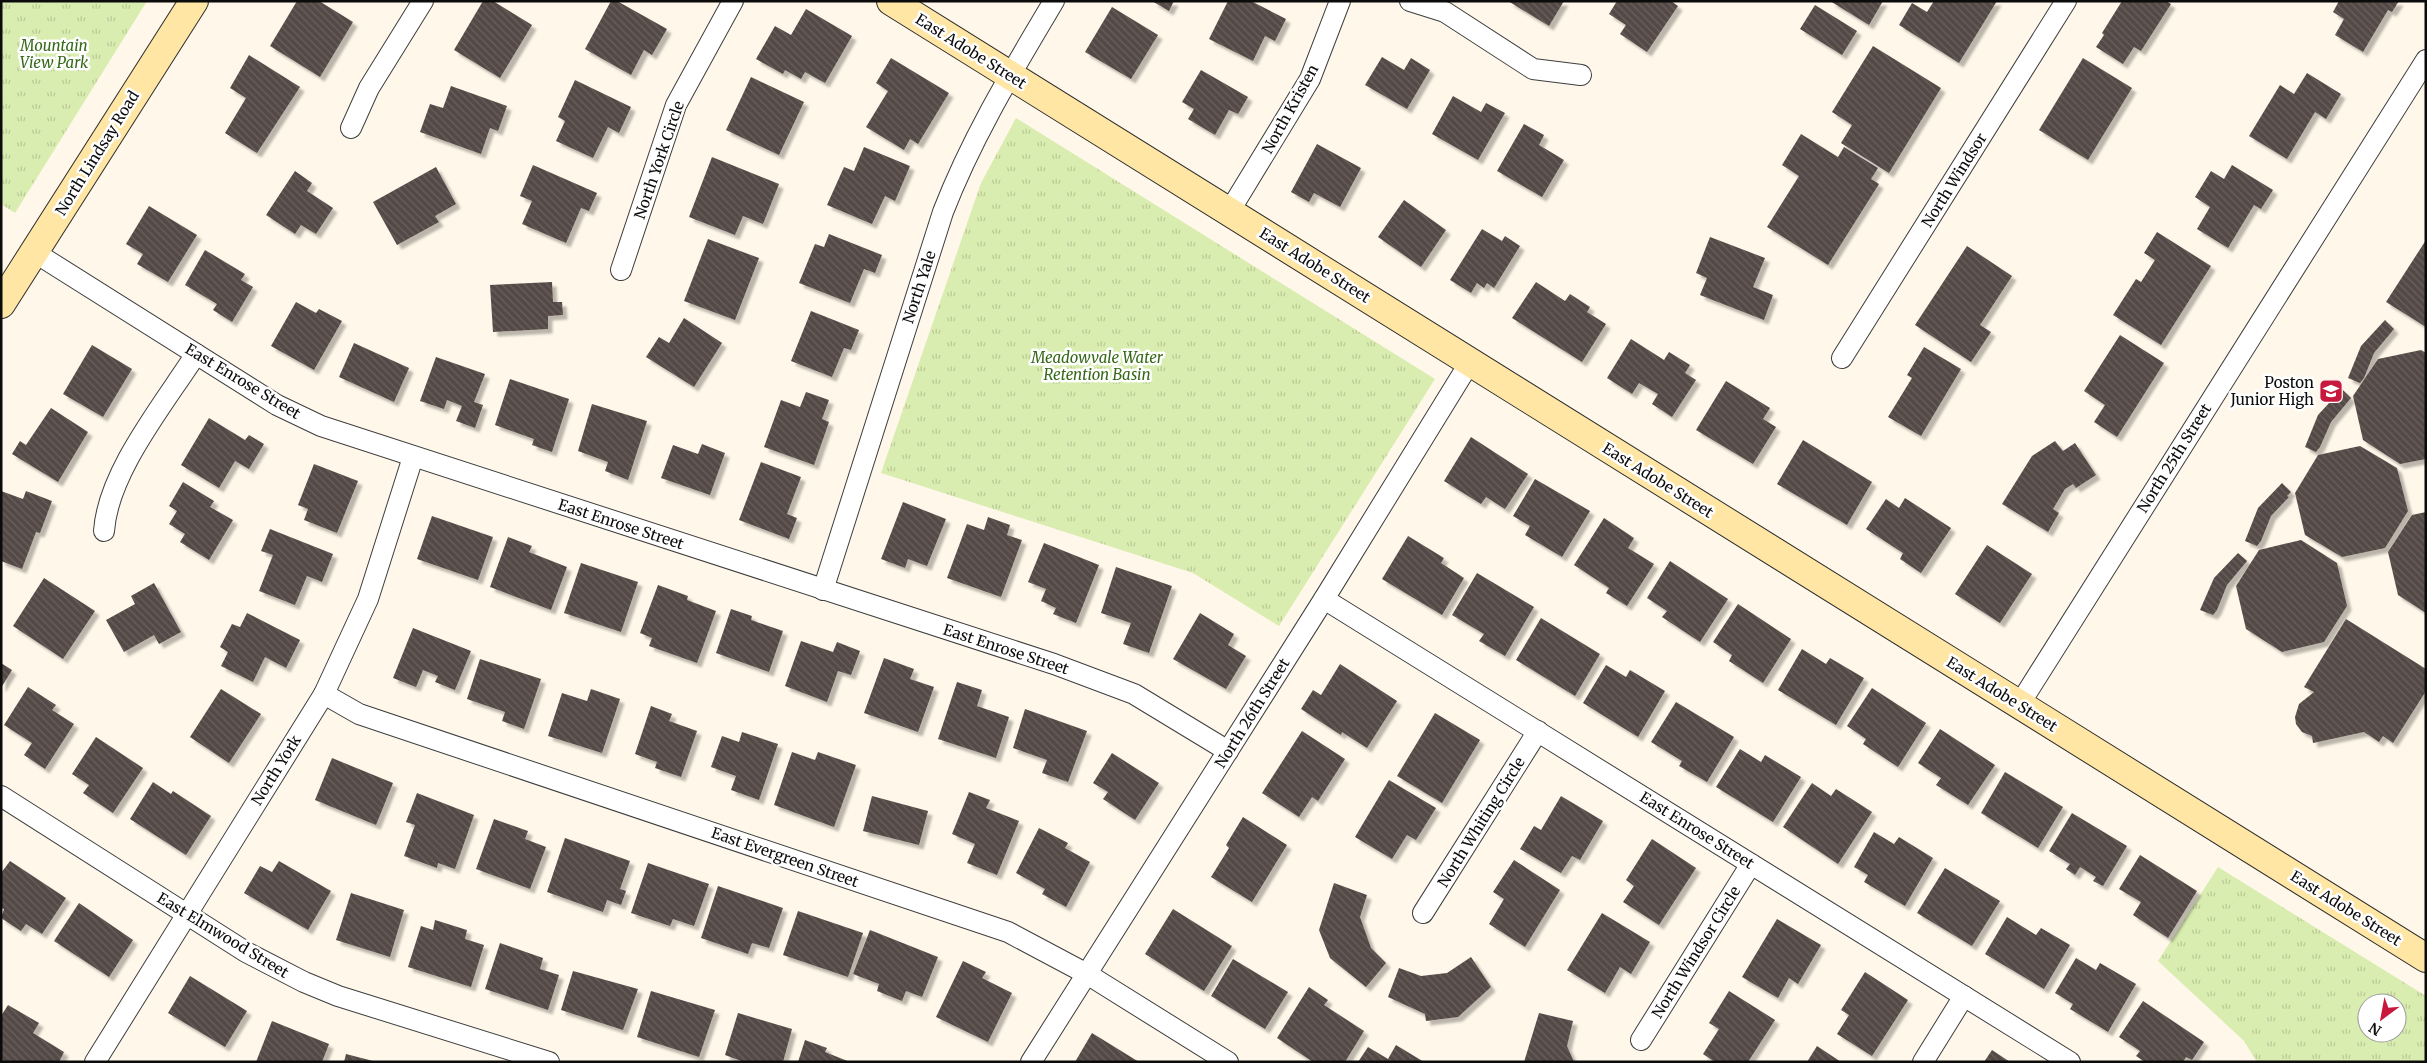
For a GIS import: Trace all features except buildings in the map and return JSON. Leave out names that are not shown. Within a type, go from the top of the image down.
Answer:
[{"type":"street","name":"North Lindsay Road","points":[[1,304],[194,1]]},
{"type":"street","points":[[351,128],[368,88],[423,1]]},
{"type":"street","name":"North York Circle","points":[[621,270],[676,105],[733,1]]},
{"type":"street","name":"East Adobe Street","points":[[891,1],[2426,958]]},
{"type":"street","name":"North Yale","points":[[823,590],[943,212],[968,151],[1054,1]]},
{"type":"street","name":"North Kristen","points":[[1229,212],[1310,79],[1340,1]]},
{"type":"street","points":[[1410,1],[1445,12],[1533,69],[1581,75]]},
{"type":"street","name":"North Windsor","points":[[1842,358],[2066,1]]},
{"type":"street","name":"North 25th Street","points":[[2019,705],[2426,60]]},
{"type":"street","name":"East Enrose Street","points":[[34,252],[276,405],[321,426],[1054,664],[1134,694],[1228,751]]},
{"type":"street","points":[[104,531],[109,500],[122,470],[196,354]]},
{"type":"street","name":"North 26th Street","points":[[1031,1062],[1324,599],[1470,362]]},
{"type":"street","name":"North York","points":[[95,1062],[324,694],[368,599],[413,457]]},
{"type":"street","name":"East Enrose Street","points":[[1324,599],[2070,1062]]},
{"type":"street","name":"East Evergreen Street","points":[[324,694],[359,714],[1008,932],[1087,974],[1228,1062]]},
{"type":"street","name":"North Whiting Circle","points":[[1424,913],[1538,731]]},
{"type":"street","name":"East Elmwood Street","points":[[1,796],[246,952],[304,982],[338,996],[549,1062]]},
{"type":"street","name":"North Windsor Circle","points":[[1641,1040],[1751,864]]},
{"type":"street","points":[[1923,1062],[1964,996]]},
{"type":"green space","name":"Mountain View Park","points":[[1,1],[147,1],[15,213],[1,204]]},
{"type":"green space","name":"Meadowvale Water Retention Basin","points":[[1016,118],[1435,379],[1279,626],[1193,573],[881,473],[981,183]]},
{"type":"green space","points":[[2218,867],[2426,996],[2426,1062],[2257,1062],[2244,1041],[2158,961]]},
{"type":"place","name":"Poston Junior High","points":[[2331,391]]}]
